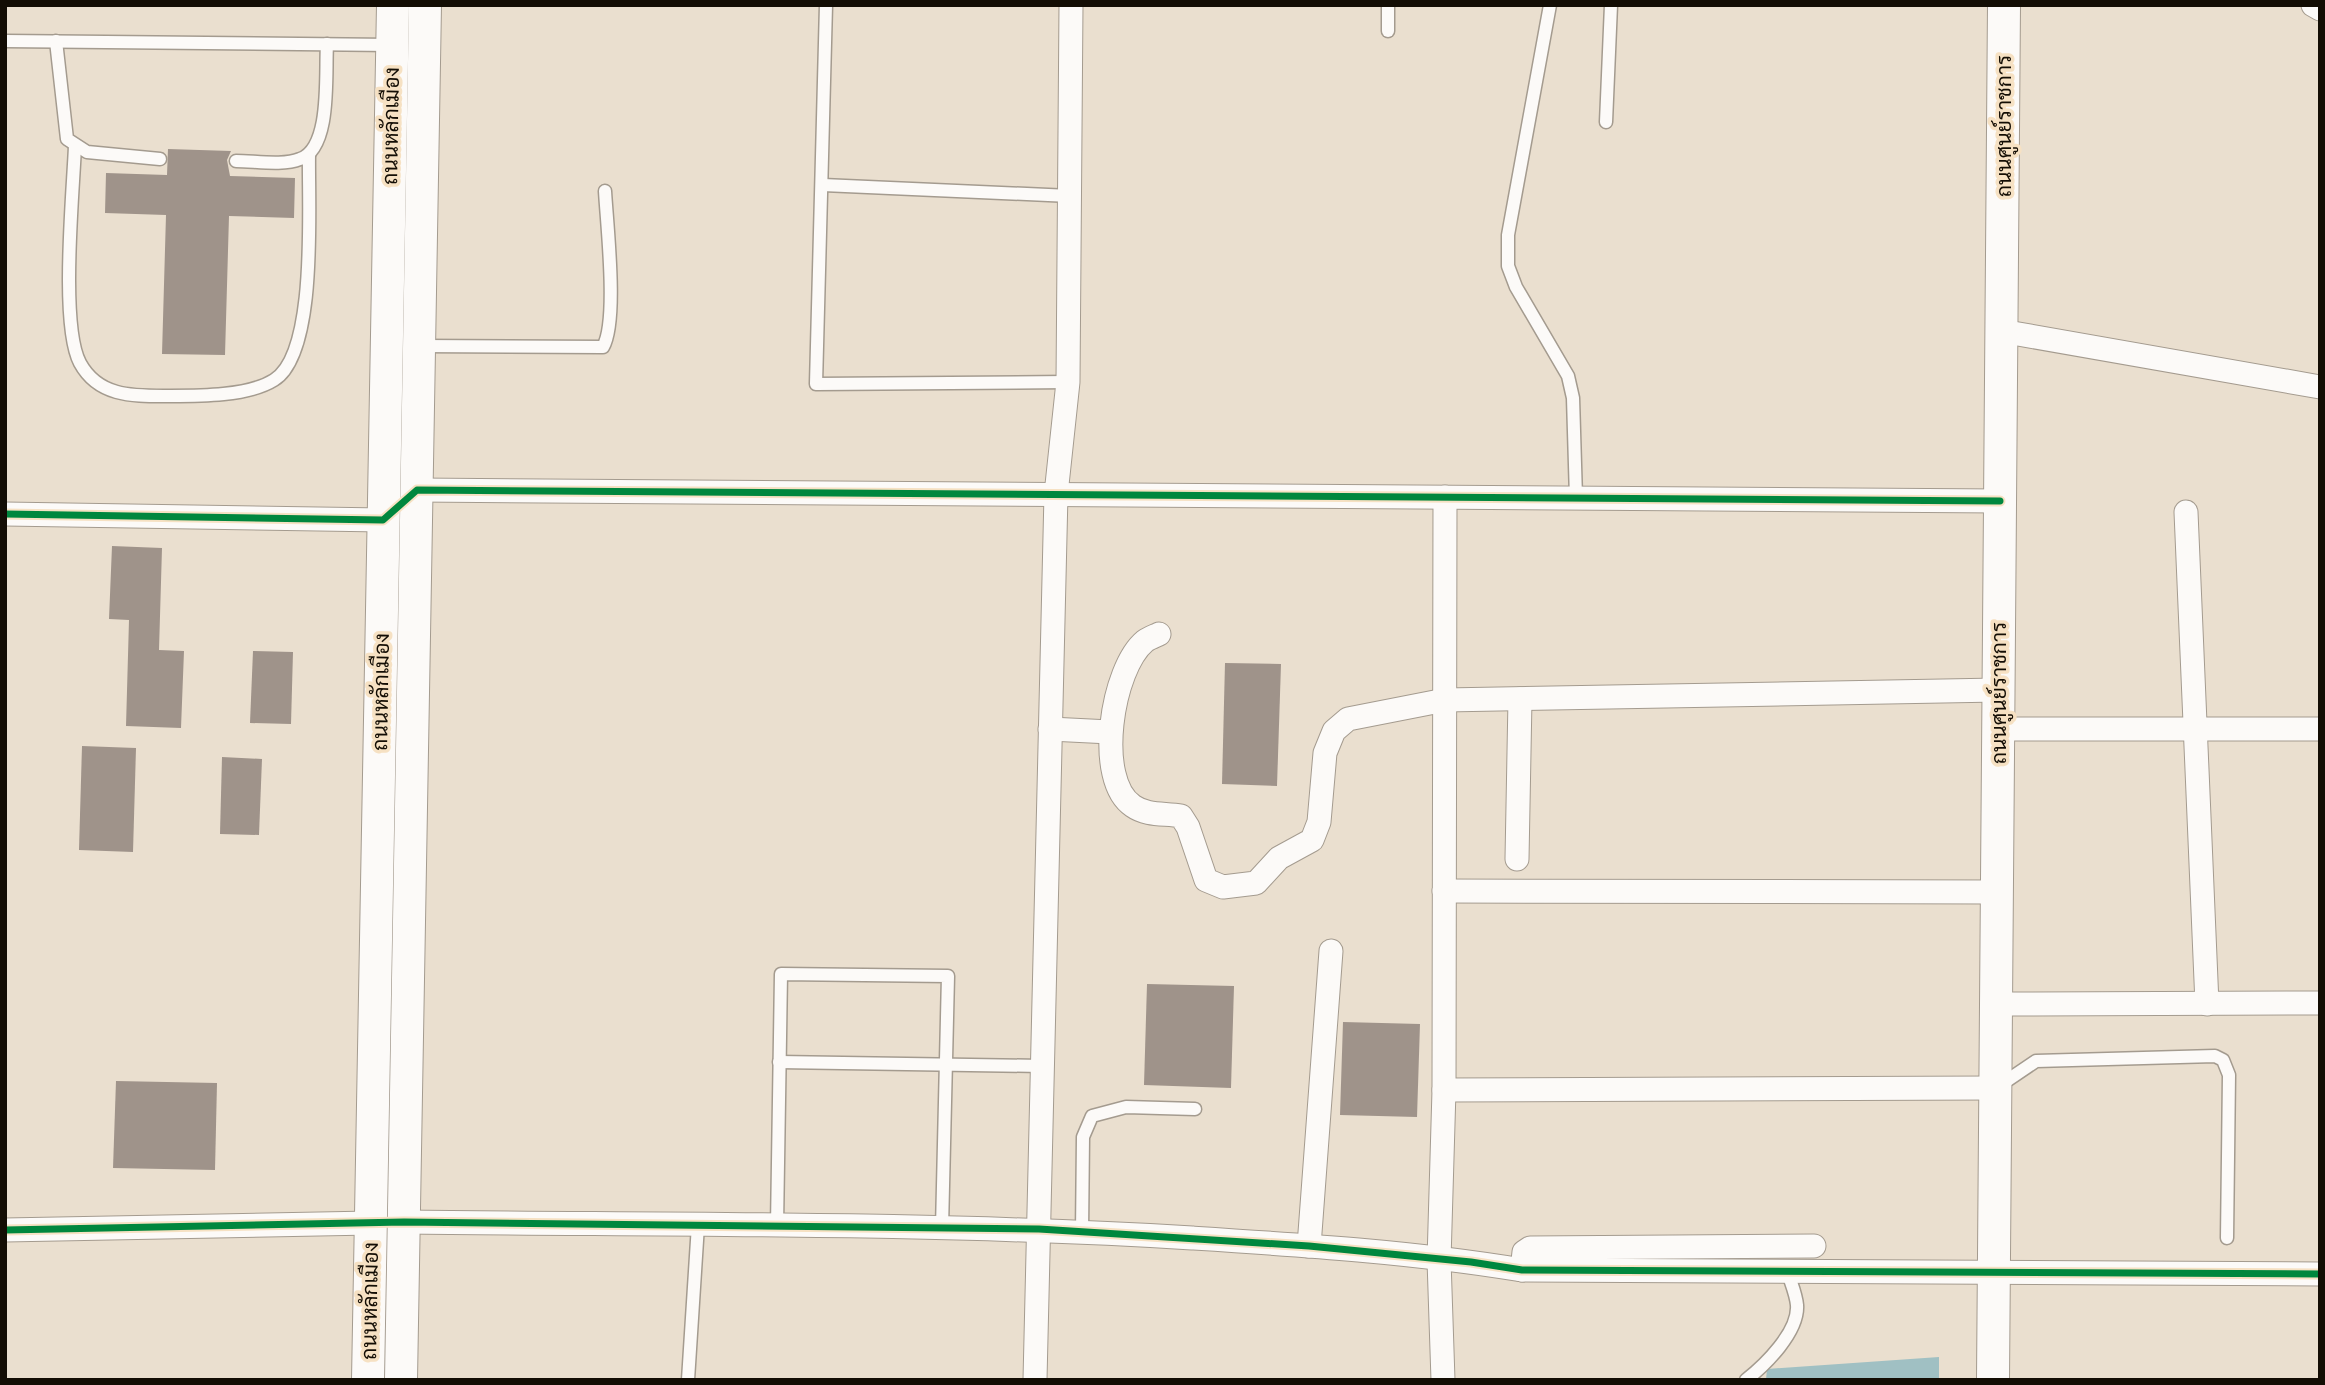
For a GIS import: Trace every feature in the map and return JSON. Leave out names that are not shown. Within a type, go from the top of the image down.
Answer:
[{"type":"street","name":"ถนนหลักเมือง","points":[[368,1380],[393,5]]},
{"type":"street","name":"ถนนหลักเมือง","points":[[401,1380],[425,5]]},
{"type":"street","points":[[1035,1380],[1056,495],[1068,382],[1072,5]]},
{"type":"street","name":"ถนนศูนย์ราชการ","points":[[1993,1380],[2004,5]]},
{"type":"street","points":[[2313,5],[2320,9]]},
{"type":"street","points":[[2001,331],[2320,387]]},
{"type":"street","points":[[5,514],[383,520],[417,490],[2000,501]]},
{"type":"street","points":[[1443,1380],[1439,1260],[1444,1090],[1445,497]]},
{"type":"street","points":[[2186,512],[2207,1003]]},
{"type":"street","points":[[1159,634],[1144,641],[1123,678],[1110,732],[1115,778],[1123,796],[1133,806],[1147,813],[1181,816],[1188,827],[1206,880],[1223,887],[1256,883],[1279,858],[1312,840],[1319,822],[1325,753],[1334,731],[1348,719],[1445,700],[1998,690]]},
{"type":"street","points":[[1517,859],[1520,699]]},
{"type":"street","points":[[1050,729],[1110,732]]},
{"type":"street","points":[[1998,729],[2320,729]]},
{"type":"street","points":[[1444,891],[1997,892]]},
{"type":"street","points":[[1309,1245],[1331,951]]},
{"type":"street","points":[[1996,1004],[2320,1003]]},
{"type":"street","points":[[1444,1090],[1995,1088]]},
{"type":"street","points":[[5,1230],[404,1222],[1039,1229],[1309,1245],[1522,1270],[2320,1275]]},
{"type":"street","points":[[1522,1270],[1524,1252],[1530,1248],[1814,1246]]},
{"type":"lane","points":[[826,5],[816,384],[1068,382]]},
{"type":"lane","points":[[1388,5],[1388,31]]},
{"type":"lane","points":[[1550,5],[1508,235],[1508,266],[1516,287],[1568,376],[1573,398],[1576,498]]},
{"type":"lane","points":[[1606,122],[1611,5]]},
{"type":"lane","points":[[5,41],[391,45]]},
{"type":"lane","points":[[56,41],[64,130],[75,146],[87,152],[160,159]]},
{"type":"lane","points":[[75,146],[70,289],[73,340],[80,363],[96,383],[112,392],[134,396],[230,393],[274,380],[291,362],[303,326],[309,155],[323,126],[327,44]]},
{"type":"lane","points":[[236,161],[297,161],[309,155]]},
{"type":"lane","points":[[823,186],[1070,196]]},
{"type":"lane","points":[[419,345],[603,347],[609,337],[610,310],[606,191]]},
{"type":"lane","points":[[777,1226],[781,974],[948,976],[942,1228]]},
{"type":"lane","points":[[1995,1088],[2036,1061],[2216,1056],[2223,1060],[2229,1075],[2227,1238]]},
{"type":"lane","points":[[779,1062],[1041,1066]]},
{"type":"lane","points":[[1082,1232],[1083,1137],[1092,1116],[1126,1107],[1195,1109]]},
{"type":"lane","points":[[688,1380],[698,1225]]},
{"type":"lane","points":[[1746,1380],[1777,1352],[1789,1331],[1797,1307],[1788,1273]]},
{"type":"water","points":[[1939,1357],[1939,1380],[1766,1380],[1767,1369]]},
{"type":"building","points":[[168,149],[231,151],[227,160],[230,176],[295,178],[294,218],[229,216],[225,355],[162,354],[166,215],[105,213],[106,173],[167,175]]},
{"type":"building","points":[[112,546],[162,548],[159,650],[184,651],[181,728],[126,726],[129,620],[109,619]]},
{"type":"building","points":[[253,651],[293,652],[291,724],[250,723]]},
{"type":"building","points":[[1225,663],[1281,664],[1277,786],[1222,784]]},
{"type":"building","points":[[82,746],[136,748],[133,852],[79,850]]},
{"type":"building","points":[[222,757],[262,759],[259,835],[220,834]]},
{"type":"building","points":[[1147,984],[1234,986],[1231,1088],[1144,1085]]},
{"type":"building","points":[[1343,1022],[1420,1024],[1417,1117],[1340,1115]]},
{"type":"building","points":[[116,1081],[217,1083],[215,1170],[113,1168]]},
{"type":"cycle path","points":[[5,514],[383,520],[417,490],[2000,501]]},
{"type":"cycle path","points":[[5,1230],[404,1222],[1039,1229],[1309,1246],[1471,1262],[1522,1270],[2320,1274]]}]
